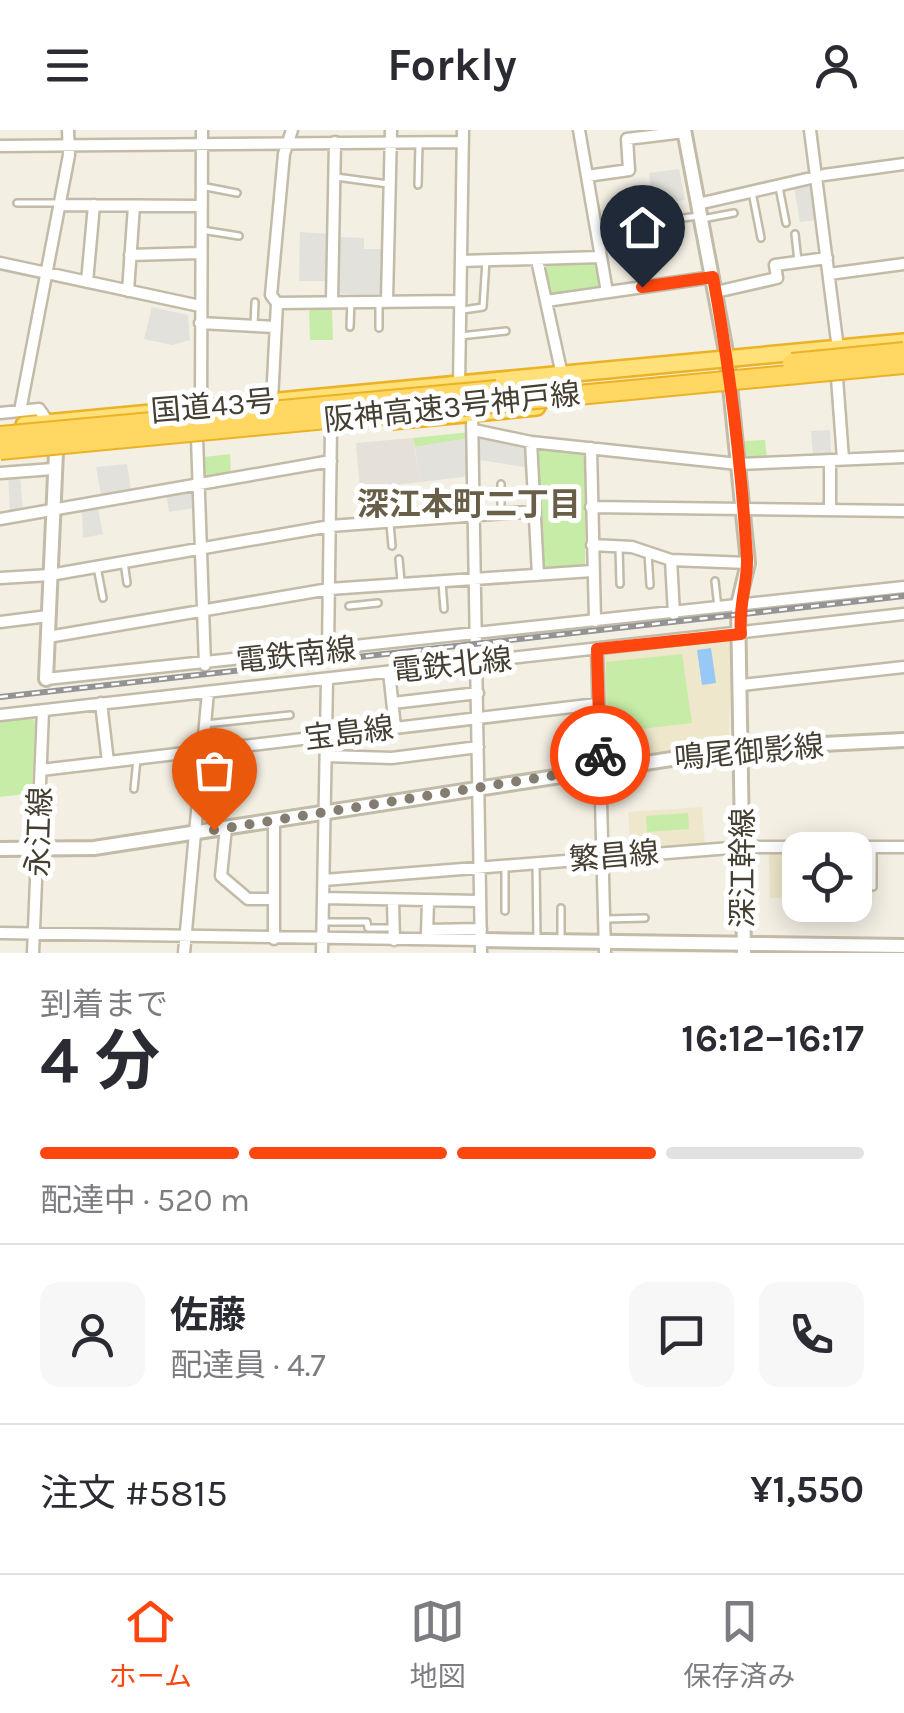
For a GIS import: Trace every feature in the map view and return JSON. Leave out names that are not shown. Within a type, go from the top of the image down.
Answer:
[{"type":"highway","name":"国道43号","points":[[0,428],[904,342]]},
{"type":"highway","name":"阪神高速3号神戸線","points":[[0,436],[904,352]]},
{"type":"highway","name":"国道43号","points":[[0,453],[54,460],[197,438],[331,426],[473,422],[904,368]]},
{"type":"highway","name":"阪神高速3号神戸線","points":[[0,453],[904,368]]},
{"type":"street","points":[[20,411],[60,204],[70,145],[68,130]]},
{"type":"street","points":[[200,407],[202,130]]},
{"type":"street","points":[[272,401],[277,304],[271,294],[287,143],[292,130]]},
{"type":"street","points":[[579,130],[607,292]]},
{"type":"street","points":[[810,130],[838,349]]},
{"type":"street","points":[[588,176],[629,170],[626,139],[684,131]]},
{"type":"street","name":"深江幹線","points":[[684,131],[728,357],[748,563],[738,605],[744,949]]},
{"type":"street","points":[[0,146],[287,143],[390,136],[418,141],[463,136],[459,385]]},
{"type":"street","points":[[383,300],[390,136]]},
{"type":"street","points":[[332,300],[335,176],[342,138]]},
{"type":"street","points":[[700,213],[752,192],[904,164]]},
{"type":"street","points":[[60,204],[200,206]]},
{"type":"street","points":[[87,282],[94,205]]},
{"type":"street","points":[[128,291],[134,206]]},
{"type":"street","points":[[130,255],[200,253]]},
{"type":"street","points":[[460,261],[601,257]]},
{"type":"street","points":[[716,292],[777,278],[776,264],[826,258]]},
{"type":"street","points":[[538,260],[562,375]]},
{"type":"street","points":[[0,264],[200,306]]},
{"type":"street","points":[[829,274],[904,264]]},
{"type":"street","points":[[546,300],[713,277]]},
{"type":"street","points":[[277,304],[383,300],[460,305]]},
{"type":"street","points":[[200,323],[275,326]]},
{"type":"street","points":[[837,378],[843,459]]},
{"type":"street","points":[[0,413],[39,409],[49,422]]},
{"type":"street","points":[[481,941],[473,422],[531,442],[738,464],[904,458]]},
{"type":"street","points":[[328,652],[331,426]]},
{"type":"street","points":[[197,438],[205,665]]},
{"type":"street","points":[[531,442],[538,575]]},
{"type":"street","points":[[591,448],[596,621]]},
{"type":"street","points":[[0,473],[54,460],[46,679]]},
{"type":"street","points":[[830,460],[830,510]]},
{"type":"street","points":[[0,520],[331,461]]},
{"type":"street","points":[[591,506],[904,511]]},
{"type":"street","points":[[0,578],[50,575],[330,526],[535,512]]},
{"type":"street","points":[[592,545],[619,545],[671,560],[748,563]]},
{"type":"street","points":[[671,560],[674,614]]},
{"type":"street","points":[[48,637],[329,589],[592,571]]},
{"type":"street","name":"電鉄南線","points":[[46,679],[328,652],[904,586]]},
{"type":"street","name":"電鉄北線","points":[[0,715],[904,614]]},
{"type":"street","points":[[0,622],[48,616]]},
{"type":"street","points":[[597,649],[605,948]]},
{"type":"street","points":[[742,685],[904,667]]},
{"type":"street","points":[[389,672],[395,728]]},
{"type":"street","points":[[322,953],[327,680]]},
{"type":"street","points":[[184,953],[208,692]]},
{"type":"street","points":[[392,703],[478,693]]},
{"type":"street","points":[[101,703],[108,762]]},
{"type":"street","name":"宝島線","points":[[41,770],[598,704]]},
{"type":"street","name":"永江線","points":[[33,953],[43,710]]},
{"type":"street","name":"鳴尾御影線","points":[[0,849],[94,848],[743,748],[904,740]]},
{"type":"street","points":[[326,756],[392,758],[478,747]]},
{"type":"street","points":[[274,820],[274,939]]},
{"type":"street","points":[[226,828],[221,876],[248,899],[274,899]]},
{"type":"street","name":"繁昌線","points":[[324,880],[743,847],[904,846]]},
{"type":"street","points":[[323,898],[479,901]]},
{"type":"street","points":[[393,902],[394,934]]},
{"type":"street","points":[[427,935],[428,902]]},
{"type":"street","points":[[0,933],[322,940],[394,934],[481,941],[503,947],[824,950],[904,946]]},
{"type":"lane","points":[[418,141],[418,185]]},
{"type":"lane","points":[[335,176],[388,184]]},
{"type":"lane","points":[[200,186],[238,193]]},
{"type":"lane","points":[[778,186],[786,223]]},
{"type":"lane","points":[[752,192],[762,238]]},
{"type":"lane","points":[[17,203],[60,204]]},
{"type":"lane","points":[[667,220],[700,213],[734,213]]},
{"type":"lane","points":[[200,229],[239,236]]},
{"type":"lane","points":[[795,234],[798,261]]},
{"type":"lane","points":[[460,305],[483,307],[486,260]]},
{"type":"lane","points":[[350,300],[350,327]]},
{"type":"lane","points":[[379,328],[383,300]]},
{"type":"lane","points":[[254,302],[254,326]]},
{"type":"lane","points":[[460,336],[506,331]]},
{"type":"lane","points":[[501,484],[501,514]]},
{"type":"lane","points":[[390,522],[392,546]]},
{"type":"lane","points":[[522,536],[536,536]]},
{"type":"lane","points":[[619,545],[620,584]]},
{"type":"lane","points":[[648,553],[650,585]]},
{"type":"lane","points":[[400,559],[401,584]]},
{"type":"lane","points":[[124,562],[127,583]]},
{"type":"lane","points":[[97,567],[103,598]]},
{"type":"lane","points":[[442,581],[444,608]]},
{"type":"lane","points":[[715,581],[718,608]]},
{"type":"lane","points":[[349,606],[375,603],[370,586]]},
{"type":"lane","points":[[205,724],[290,716]]},
{"type":"lane","points":[[134,789],[137,759]]},
{"type":"lane","points":[[873,847],[873,887]]},
{"type":"lane","points":[[536,862],[542,945]]},
{"type":"lane","points":[[504,910],[505,865]]},
{"type":"lane","points":[[560,908],[562,946]]},
{"type":"lane","points":[[604,919],[645,918]]},
{"type":"lane","points":[[323,922],[368,922],[368,928],[394,934]]},
{"type":"shaded area","points":[[679,169],[685,200],[653,204],[649,173]]},
{"type":"shaded area","points":[[794,187],[815,187],[819,220],[800,222]]},
{"type":"shaded area","points":[[300,232],[329,234],[328,281],[299,281]]},
{"type":"shaded area","points":[[339,237],[364,238],[364,249],[385,249],[383,297],[338,293]]},
{"type":"shaded area","points":[[152,307],[188,315],[190,340],[172,345],[144,339]]},
{"type":"shaded area","points":[[830,430],[831,456],[813,457],[811,431]]},
{"type":"shaded area","points":[[478,436],[529,447],[530,468],[480,460]]},
{"type":"shaded area","points":[[413,438],[420,482],[360,489],[356,443]]},
{"type":"shaded area","points":[[470,438],[471,476],[420,482],[415,447]]},
{"type":"shaded area","points":[[127,464],[132,496],[102,501],[96,467]]},
{"type":"shaded area","points":[[20,475],[23,510],[10,510],[8,476]]},
{"type":"shaded area","points":[[193,492],[194,508],[169,512],[166,494]]},
{"type":"shaded area","points":[[98,508],[103,534],[83,538],[82,511]]},
{"type":"shaded area","points":[[725,638],[731,642],[729,744],[608,761],[603,758],[603,652]]},
{"type":"shaded area","points":[[702,807],[705,845],[631,851],[628,812]]},
{"type":"shaded area","points":[[769,850],[782,850],[782,898],[770,898]]},
{"type":"green space","points":[[592,261],[599,266],[599,290],[549,294],[546,263]]},
{"type":"green space","points":[[309,305],[332,305],[333,340],[310,340]]},
{"type":"green space","points":[[470,432],[470,438],[415,447],[413,438]]},
{"type":"green space","points":[[765,440],[767,459],[745,457],[744,441]]},
{"type":"green space","points":[[534,448],[582,453],[586,459],[585,568],[540,571]]},
{"type":"green space","points":[[230,454],[231,477],[203,479],[204,457]]},
{"type":"green space","points":[[682,654],[692,723],[607,733],[606,662]]},
{"type":"green space","points":[[30,717],[35,721],[32,793],[0,797],[0,719]]},
{"type":"green space","points":[[688,813],[689,829],[647,832],[646,816]]},
{"type":"water","points":[[711,648],[716,683],[702,685],[697,650]]},
{"type":"railway","points":[[0,697],[904,596]]},
{"type":"way so far","points":[[214,830],[600,768],[600,755]]},
{"type":"district","name":"深江本町二丁目","points":[[469,504]]},
{"type":"route","points":[[600,755],[597,649],[741,634],[738,605],[748,563],[728,357],[713,277],[642,287]]}]
